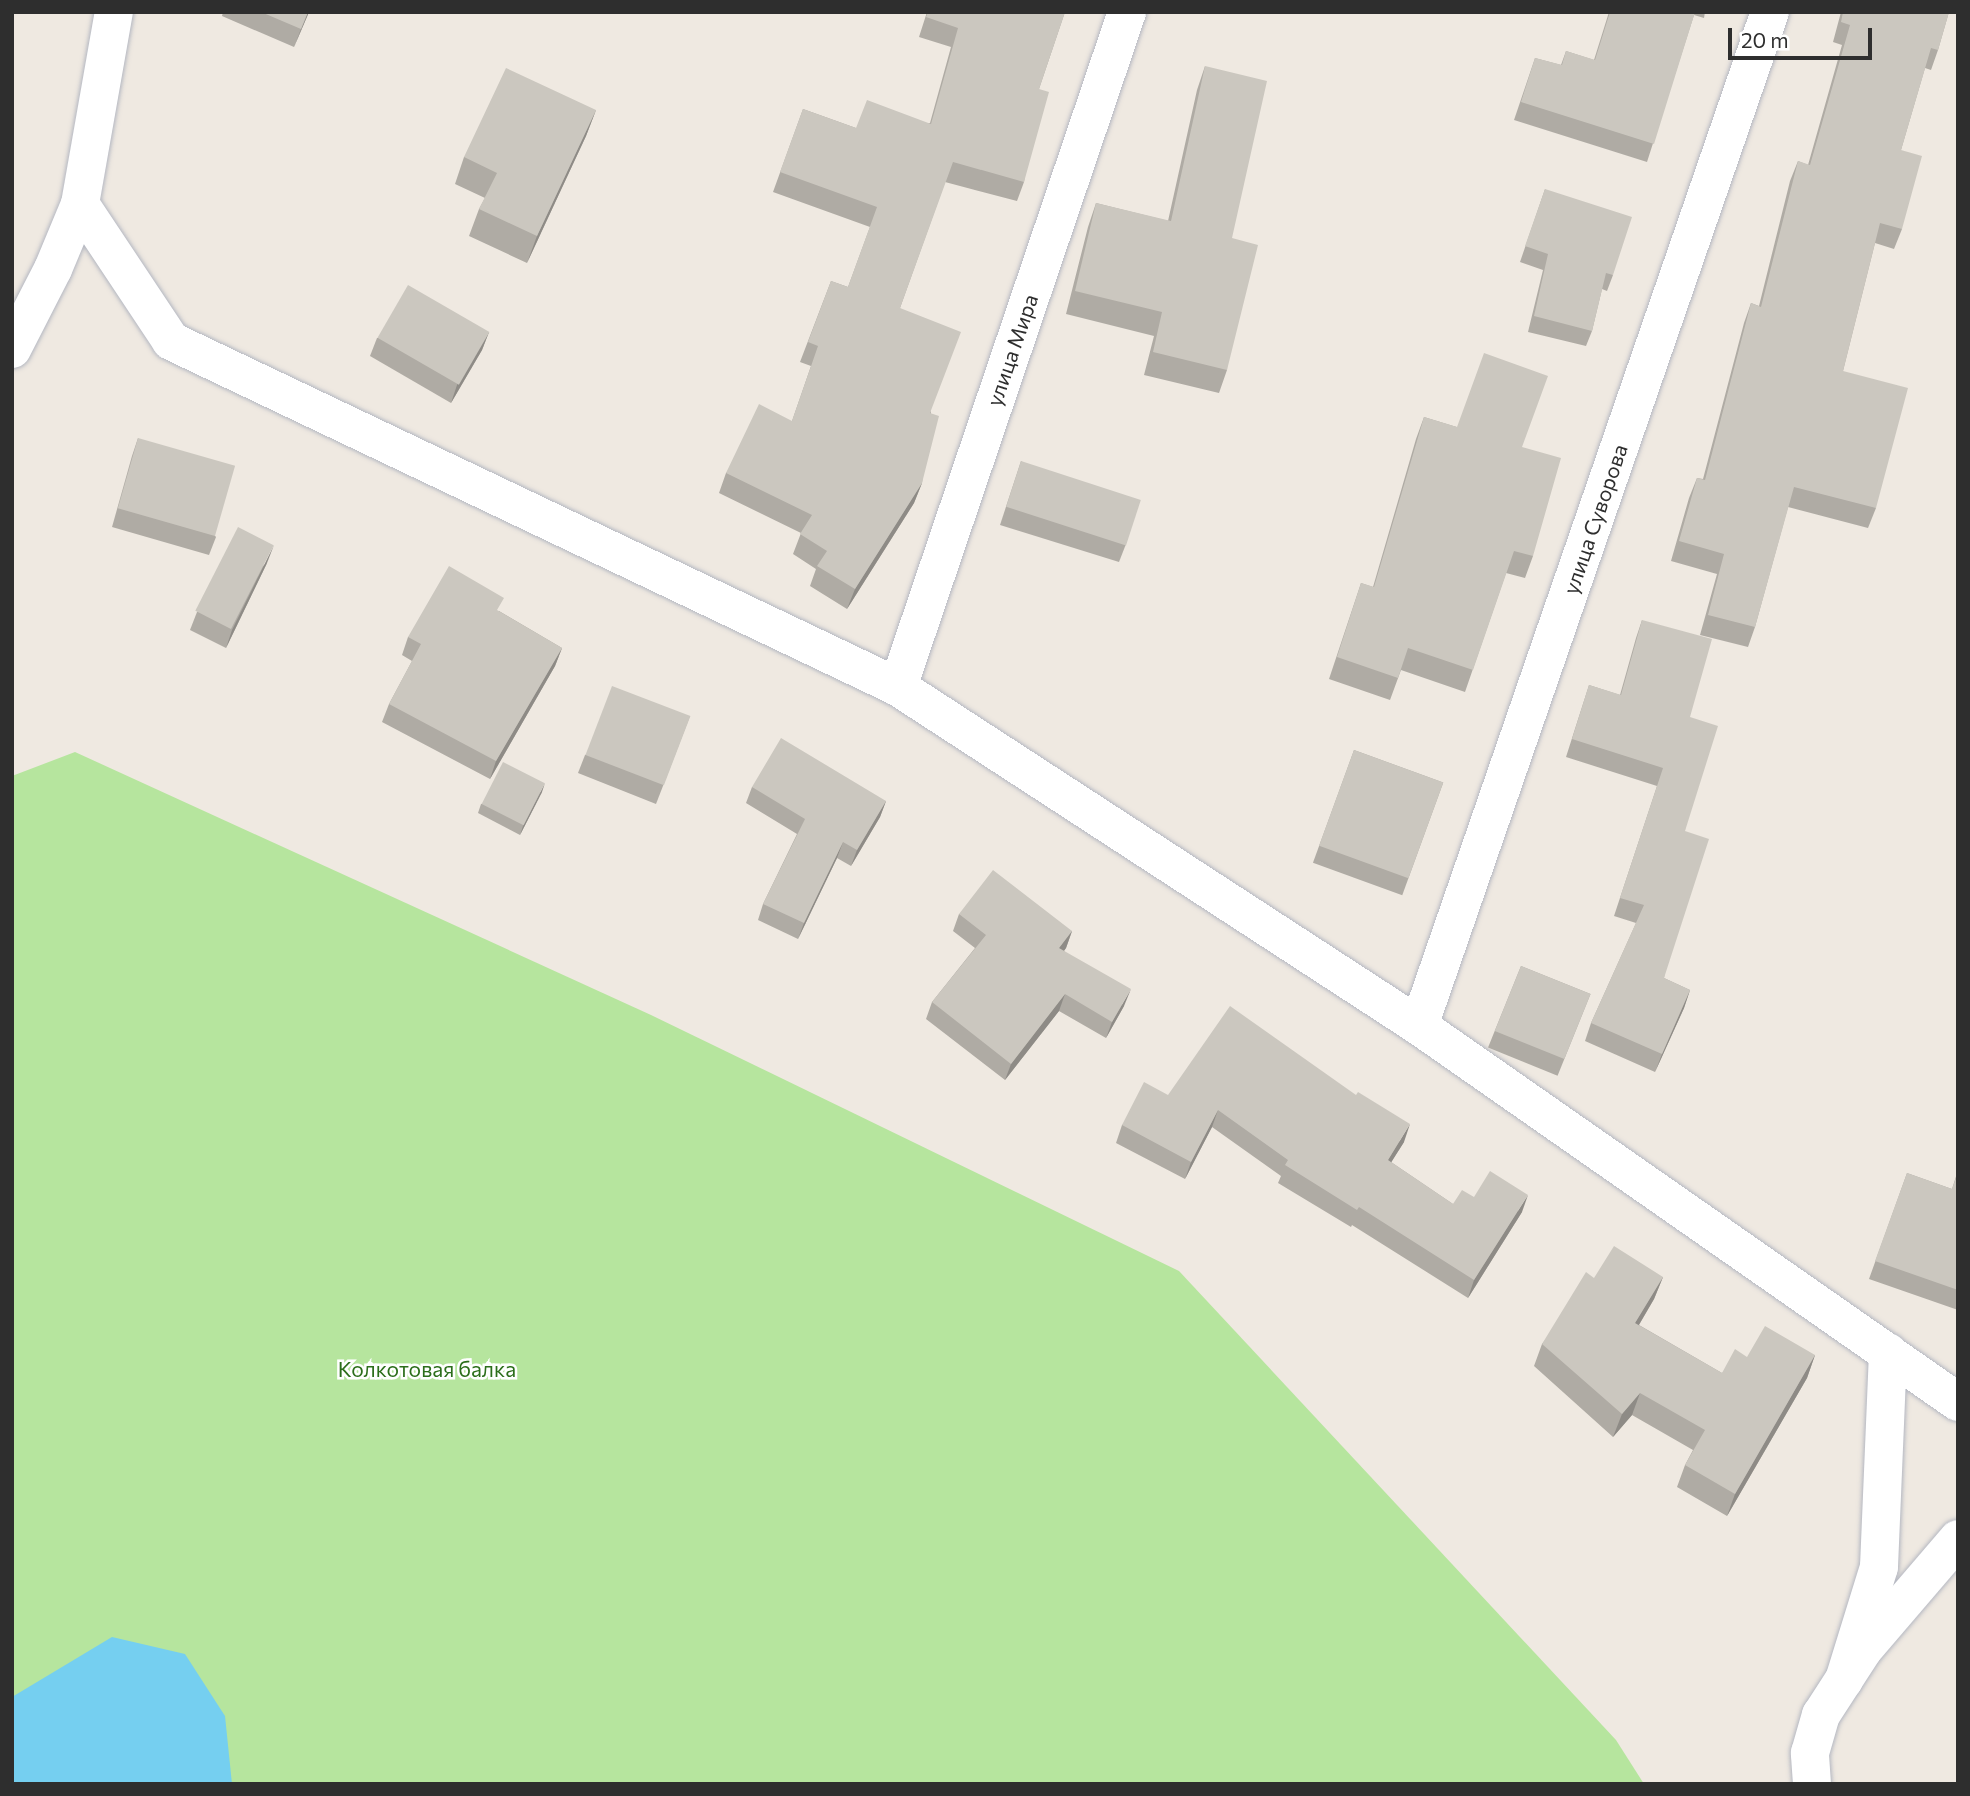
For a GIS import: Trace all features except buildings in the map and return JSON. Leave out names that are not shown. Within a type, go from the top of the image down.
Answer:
[{"type":"street","points":[[12,349],[53,269],[80,204],[114,12]]},
{"type":"street","name":"улица Мира","points":[[898,687],[1127,12]]},
{"type":"street","name":"улица Суворова","points":[[1419,1026],[1770,12]]},
{"type":"street","points":[[80,204],[171,341],[898,687],[1419,1026],[1958,1402]]},
{"type":"street","points":[[1844,1680],[1879,1567],[1888,1352]]},
{"type":"street","points":[[1812,1784],[1810,1753],[1821,1715],[1863,1650],[1958,1539]]},
{"type":"green space","name":"Колкотовая балка","points":[[75,752],[651,1015],[1179,1271],[1616,1740],[1644,1784],[12,1784],[12,776]]},
{"type":"water","points":[[112,1637],[185,1654],[225,1716],[232,1784],[12,1784],[12,1697]]}]
